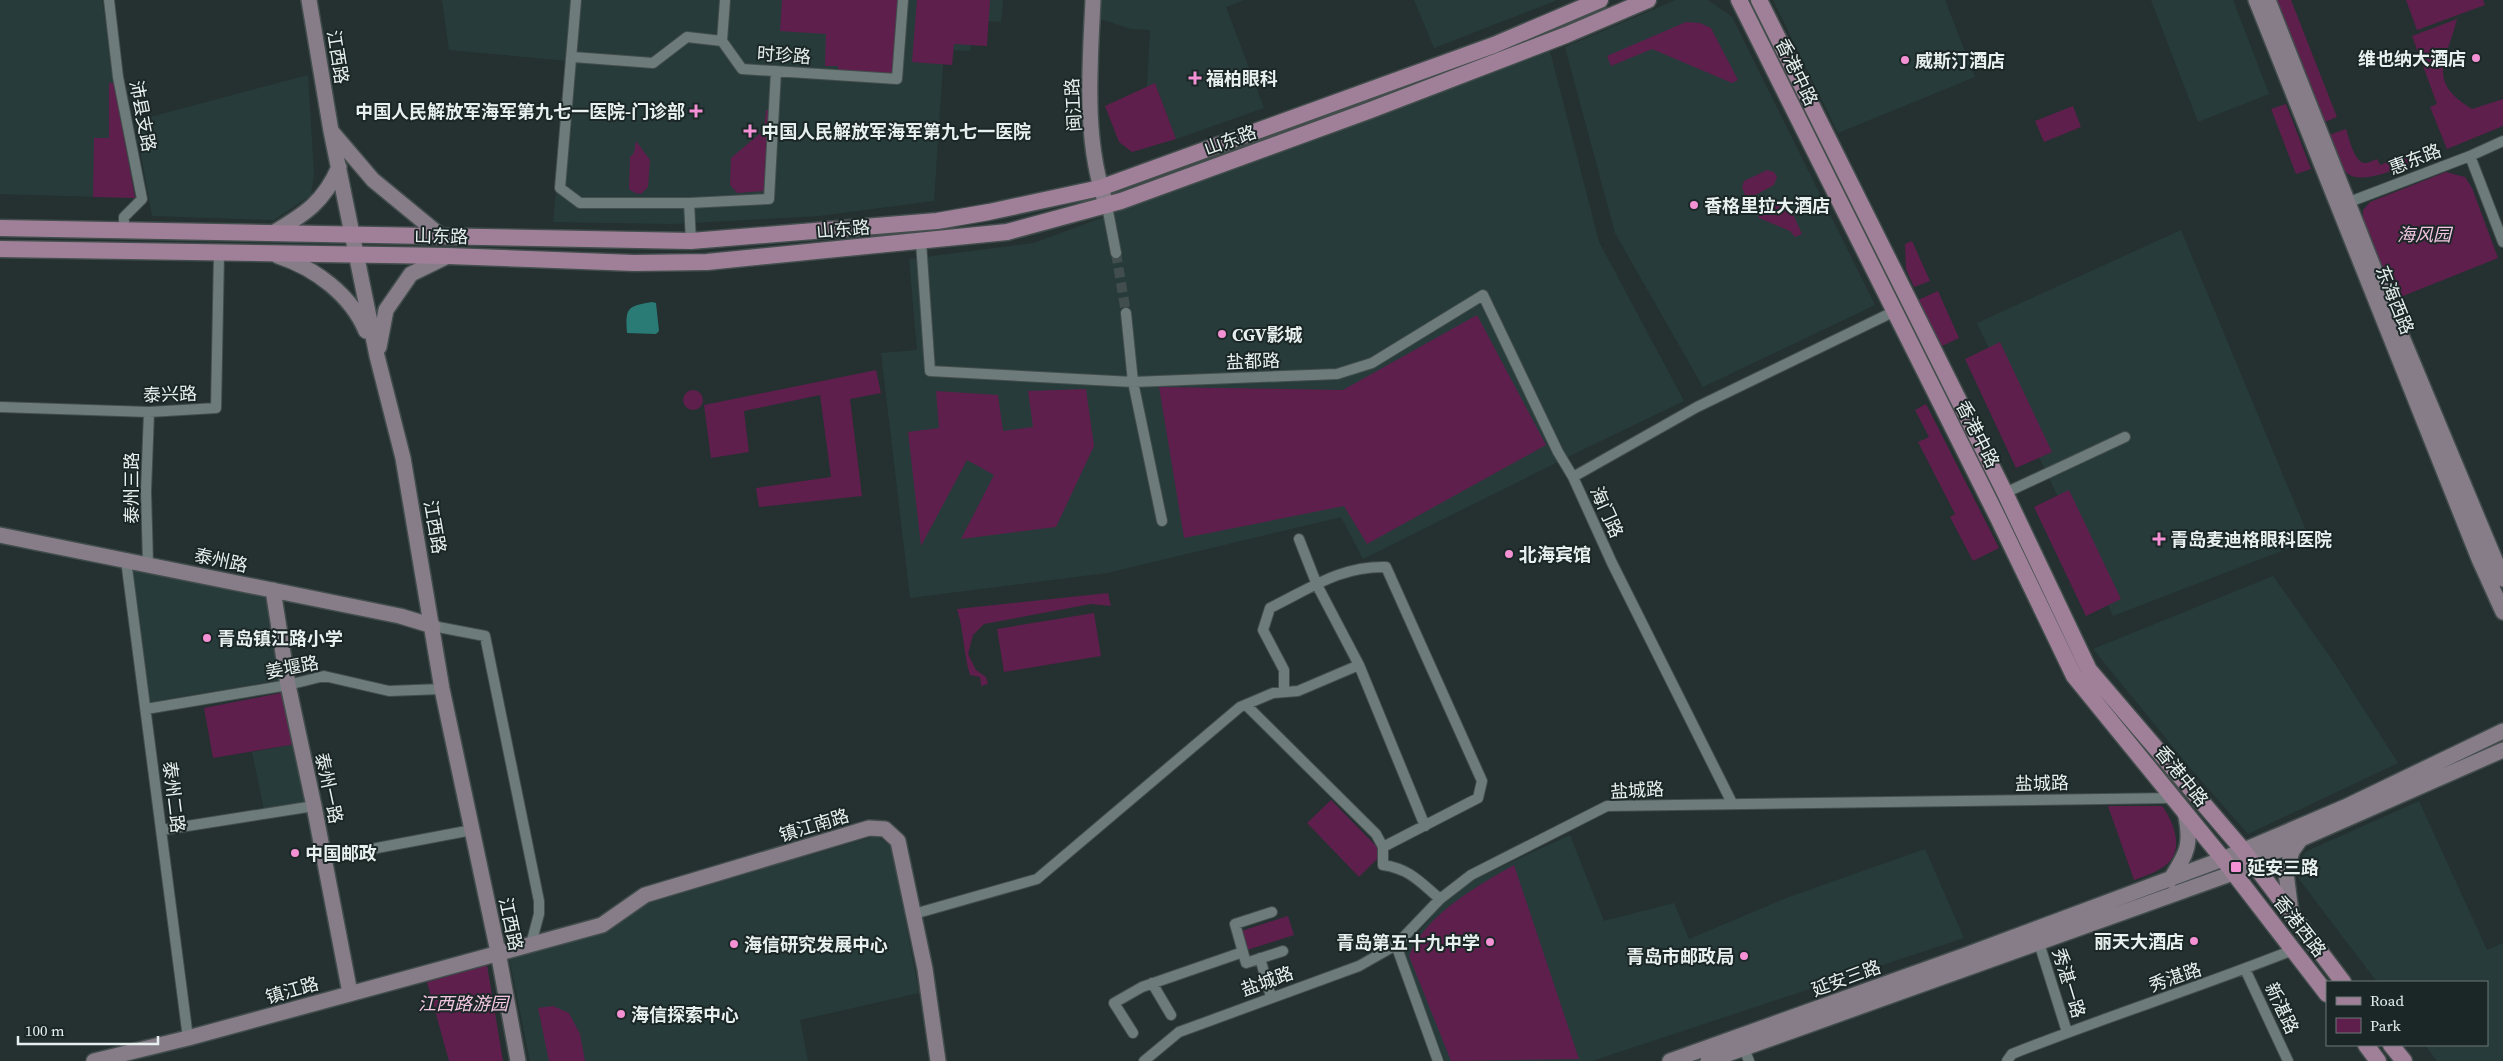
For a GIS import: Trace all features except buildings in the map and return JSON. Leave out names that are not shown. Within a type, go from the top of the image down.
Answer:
[{"type":"main road","name":"江西路","points":[[310,0],[331,131],[377,356],[403,458],[433,626],[442,689],[498,952],[518,1061]]},
{"type":"main road","name":"闽江路","points":[[1093,0],[1088,100],[1100,188],[1106,206]]},
{"type":"main road","name":"山东路","points":[[0,228],[692,241],[936,221],[989,212],[1100,188],[1494,45],[1600,0]]},
{"type":"main road","name":"山东路","points":[[0,249],[448,256],[634,263],[707,262],[1007,232],[1106,206],[1368,111],[1566,35],[1648,0]]},
{"type":"main road","name":"香港中路","points":[[1738,0],[1998,518],[2074,676],[2224,859]]},
{"type":"main road","name":"东海西路","points":[[2256,0],[2497,571],[2503,612]]},
{"type":"main road","name":"东海西路","points":[[2268,0],[2343,204]]},
{"type":"main road","name":"香港中路","points":[[1760,1],[2005,493],[2089,670],[2243,850]]},
{"type":"main road","points":[[331,131],[373,180],[441,236]]},
{"type":"main road","points":[[273,233],[303,215],[318,202],[331,185],[339,167]]},
{"type":"main road","points":[[267,253],[298,262],[337,290],[360,315],[377,356]]},
{"type":"main road","points":[[377,356],[386,310],[411,274],[448,256]]},
{"type":"main road","name":"泰州路","points":[[0,535],[400,616],[433,626]]},
{"type":"main road","name":"泰州一路","points":[[273,590],[288,686],[314,806],[350,993]]},
{"type":"main road","name":"延安三路","points":[[1670,1061],[1744,1048],[2224,859],[2345,807],[2503,731]]},
{"type":"main road","name":"延安三路","points":[[1708,1061],[2233,873],[2300,839],[2503,750]]},
{"type":"main road","points":[[2170,880],[2183,860],[2190,835],[2185,812]]},
{"type":"main road","name":"镇江南路","points":[[498,952],[602,925],[645,895],[869,828],[885,829],[898,841],[925,969],[938,1061]]},
{"type":"main road","points":[[2291,912],[2286,873],[2292,851],[2300,839]]},
{"type":"main road","name":"香港西路","points":[[2243,850],[2342,981]]},
{"type":"main road","name":"香港西路","points":[[2224,859],[2326,993]]},
{"type":"main road","name":"镇江路","points":[[94,1061],[149,1055],[188,1038],[498,952]]},
{"type":"main road","points":[[2367,1046],[2378,1061]]},
{"type":"main road","points":[[2392,1046],[2404,1061]]},
{"type":"street","name":"沛县支路","points":[[109,0],[118,77],[142,199],[124,217],[124,231]]},
{"type":"street","points":[[576,0],[573,56],[560,188],[580,203],[689,203],[769,199],[776,71]]},
{"type":"street","points":[[573,56],[653,63],[687,37],[722,41],[725,0]]},
{"type":"street","name":"时珍路","points":[[722,41],[742,69],[897,78],[903,0]]},
{"type":"street","name":"惠东路","points":[[2343,204],[2470,156],[2503,141]]},
{"type":"street","points":[[2470,156],[2503,242]]},
{"type":"street","points":[[689,203],[692,241]]},
{"type":"street","points":[[1106,206],[1116,253]]},
{"type":"street","name":"盐都路","points":[[921,242],[930,370],[1133,382],[1337,374],[1372,363],[1483,296],[1558,452],[1574,477]]},
{"type":"street","name":"泰兴路","points":[[0,407],[149,412],[216,408],[219,253]]},
{"type":"street","name":"海门路","points":[[1732,803],[1612,563],[1574,477],[1697,407],[1894,312]]},
{"type":"street","points":[[1126,313],[1133,382],[1162,521]]},
{"type":"street","name":"泰州三路","points":[[148,564],[146,491],[149,412]]},
{"type":"street","points":[[2005,493],[2125,437]]},
{"type":"street","points":[[1298,539],[1317,584],[1359,665],[1425,826]]},
{"type":"street","name":"泰州二路","points":[[126,560],[188,1038]]},
{"type":"street","points":[[1284,692],[1284,670],[1262,630],[1270,608],[1341,572],[1372,567],[1386,567],[1482,781],[1478,798],[1383,847]]},
{"type":"street","points":[[433,626],[485,636],[539,901],[539,914],[531,944]]},
{"type":"street","points":[[914,914],[1037,879],[1232,713],[1273,693],[1298,691],[1359,665]]},
{"type":"street","name":"姜堰路","points":[[146,709],[288,686],[324,676],[389,691],[442,689]]},
{"type":"street","points":[[1246,705],[1376,834],[1383,847],[1382,865],[1397,867],[1410,872],[1440,899]]},
{"type":"street","name":"盐城路","points":[[1144,1061],[1179,1032],[1359,966],[1396,945],[1440,899],[1471,875],[1607,806],[2173,798]]},
{"type":"street","points":[[162,830],[314,806]]},
{"type":"street","points":[[324,858],[472,830]]},
{"type":"street","points":[[1272,912],[1235,924],[1246,963],[1283,950]]},
{"type":"street","name":"秀湛一路","points":[[2040,943],[2067,1032]]},
{"type":"street","points":[[1396,945],[1438,1061]]},
{"type":"street","name":"秀湛路","points":[[2007,1061],[2012,1054],[2067,1032],[2293,950]]},
{"type":"street","points":[[1133,1033],[1114,1003],[1152,983],[1243,952]]},
{"type":"street","points":[[1260,958],[1271,997]]},
{"type":"street","name":"新湛路","points":[[2245,969],[2288,1061]]},
{"type":"street","points":[[1152,983],[1171,1015]]},
{"type":"shaded area","points":[[0,0],[102,0],[135,198],[0,194]]},
{"type":"shaded area","name":"中国人民解放军海军第九七一医院","points":[[442,0],[1003,0],[1001,22],[973,20],[970,51],[944,50],[934,201],[819,216],[673,224],[553,222],[569,61],[449,50]]},
{"type":"shaded area","points":[[1101,0],[1245,0],[1226,7],[1264,108],[1176,139],[1155,83],[1147,87],[1150,30],[1131,29],[1100,19]]},
{"type":"shaded area","points":[[1414,0],[1555,0],[1555,1],[1434,48]]},
{"type":"shaded area","points":[[1676,0],[1708,0],[1732,17],[1875,305],[1703,387],[1615,233],[1565,47]]},
{"type":"shaded area","points":[[1773,0],[1945,0],[1975,77],[1838,133]]},
{"type":"shaded area","points":[[2151,0],[2233,0],[2269,94],[2198,122]]},
{"type":"shaded area","points":[[1550,51],[1599,242],[1684,401],[1363,559],[1341,517],[1107,573],[910,598],[881,353],[917,350],[909,259],[1034,243]]},
{"type":"shaded area","points":[[308,75],[314,173],[311,195],[274,220],[152,216],[135,121]]},
{"type":"shaded area","points":[[2181,230],[2310,540],[2113,616],[1977,323]]},
{"type":"shaded area","name":"青岛镇江路小学","points":[[131,566],[267,596],[280,680],[150,702]]},
{"type":"shaded area","points":[[2273,576],[2333,661],[2398,763],[2248,834],[2191,769],[2093,649]]},
{"type":"shaded area","points":[[296,744],[309,802],[264,810],[252,752]]},
{"type":"shaded area","points":[[2419,801],[2487,950],[2503,943],[2503,1061],[2437,1061],[2426,1046],[2488,1046],[2488,981],[2376,981],[2299,879],[2298,864],[2305,852]]},
{"type":"shaded area","points":[[1570,835],[1604,921],[1674,903],[1689,939],[1789,897],[1925,849],[1964,938],[1592,1061],[1445,1061],[1403,950],[1442,905],[1473,880]]},
{"type":"shaded area","name":"海信研究发展中心","points":[[876,836],[891,846],[919,993],[800,1020],[808,1061],[530,1061],[509,957],[608,932],[648,903]]},
{"type":"green space","points":[[782,0],[899,0],[894,74],[838,71],[838,66],[825,66],[826,34],[780,31]]},
{"type":"green space","points":[[917,0],[990,0],[987,46],[954,44],[952,65],[912,62]]},
{"type":"green space","points":[[2277,0],[2291,0],[2337,117],[2325,122]]},
{"type":"green space","points":[[2406,0],[2483,0],[2485,5],[2417,30]]},
{"type":"green space","points":[[2457,19],[2443,69],[2448,89],[2457,99],[2472,109],[2503,99],[2503,126],[2447,149],[2430,107],[2437,104],[2412,36]]},
{"type":"green space","points":[[1686,22],[1700,23],[1711,28],[1738,80],[1732,83],[1652,49],[1611,66],[1607,56]]},
{"type":"green space","points":[[109,83],[114,83],[135,198],[93,197],[94,138],[109,138]]},
{"type":"green space","points":[[1155,83],[1176,139],[1132,152],[1119,142],[1105,106]]},
{"type":"green space","points":[[2286,104],[2311,169],[2296,174],[2271,109]]},
{"type":"green space","points":[[2073,106],[2081,127],[2044,142],[2035,121]]},
{"type":"green space","points":[[766,110],[772,110],[766,188],[763,191],[737,193],[730,185],[731,158],[764,130]]},
{"type":"green space","points":[[2346,129],[2355,154],[2361,162],[2365,163],[2377,159],[2380,165],[2429,145],[2433,153],[2378,175],[2356,177],[2345,171],[2329,135]]},
{"type":"green space","points":[[636,141],[650,160],[648,187],[641,194],[629,189],[630,157],[634,153]]},
{"type":"green space","points":[[1767,170],[1774,172],[1777,177],[1774,185],[1752,197],[1745,195],[1742,187],[1744,181]]},
{"type":"green space","name":"海风园","points":[[2446,172],[2465,177],[2472,188],[2498,258],[2393,300],[2363,222],[2363,210],[2370,202]]},
{"type":"green space","points":[[1786,199],[1802,234],[1795,237],[1790,231],[1759,218],[1757,214]]},
{"type":"green space","points":[[1912,241],[1930,281],[1914,287],[1906,269],[1905,244]]},
{"type":"green space","points":[[1938,291],[1959,338],[1940,347],[1918,300]]},
{"type":"green space","points":[[1477,315],[1546,445],[1367,544],[1344,506],[1184,538],[1159,387],[1343,390]]},
{"type":"green space","points":[[2000,342],[2052,452],[2016,468],[1965,359]]},
{"type":"green space","points":[[876,370],[881,393],[850,399],[862,496],[759,507],[756,488],[831,477],[820,395],[744,411],[749,452],[711,458],[704,405]]},
{"type":"green space","points":[[1086,389],[1094,446],[1056,527],[961,539],[994,475],[967,460],[921,546],[908,432],[939,428],[936,391],[998,395],[1003,431],[1033,427],[1028,391]]},
{"type":"green space","points":[[689,390],[697,390],[703,396],[703,404],[697,410],[689,410],[683,404],[683,396]]},
{"type":"green space","points":[[1926,404],[1999,548],[1973,561],[1950,517],[1955,514],[1918,442],[1929,437],[1915,410]]},
{"type":"green space","points":[[2069,490],[2121,599],[2086,616],[2034,507]]},
{"type":"green space","points":[[1108,593],[1111,606],[1091,604],[984,624],[973,635],[968,654],[976,670],[986,677],[988,684],[981,686],[980,677],[970,675],[957,609]]},
{"type":"green space","points":[[1094,613],[1101,656],[1004,672],[997,629]]},
{"type":"green space","points":[[286,692],[296,744],[213,758],[204,708]]},
{"type":"green space","points":[[1331,800],[1379,849],[1378,858],[1359,877],[1307,823]]},
{"type":"green space","points":[[2108,806],[2162,806],[2171,822],[2176,839],[2176,848],[2168,863],[2154,872],[2134,880]]},
{"type":"green space","name":"青岛第五十九中学","points":[[1514,865],[1579,1059],[1451,1061],[1409,956],[1427,927],[1439,915],[1484,882]]},
{"type":"green space","points":[[1288,916],[1294,935],[1247,950],[1241,931]]},
{"type":"green space","name":"江西路游园","points":[[487,965],[503,1061],[449,1061],[427,982]]},
{"type":"green space","points":[[553,1006],[569,1013],[580,1034],[585,1061],[549,1061],[538,1008]]},
{"type":"water","points":[[656,303],[659,331],[656,334],[627,333],[627,313],[629,310],[637,305]]},
{"type":"tunnel","points":[[1116,253],[1126,313]]},
{"type":"place","name":"维也纳大酒店","points":[[2476,58]]},
{"type":"place","name":"威斯汀酒店","points":[[1905,60]]},
{"type":"place","name":"福柏眼科","points":[[1195,78]]},
{"type":"place","name":"中国人民解放军海军第九七一医院-门诊部","points":[[696,111]]},
{"type":"place","name":"中国人民解放军海军第九七一医院","points":[[750,131]]},
{"type":"place","name":"香格里拉大酒店","points":[[1694,205]]},
{"type":"place","name":"CGV影城","points":[[1222,334]]},
{"type":"place","name":"青岛麦迪格眼科医院","points":[[2159,539]]},
{"type":"place","name":"北海宾馆","points":[[1509,554]]},
{"type":"place","name":"青岛镇江路小学","points":[[207,638]]},
{"type":"place","name":"中国邮政","points":[[295,853]]},
{"type":"place","name":"延安三路","points":[[2236,867]]},
{"type":"place","name":"丽天大酒店","points":[[2194,941]]},
{"type":"place","name":"青岛第五十九中学","points":[[1490,942]]},
{"type":"place","name":"海信研究发展中心","points":[[734,944]]},
{"type":"place","name":"青岛市邮政局","points":[[1744,956]]},
{"type":"place","name":"海信探索中心","points":[[621,1014]]}]
